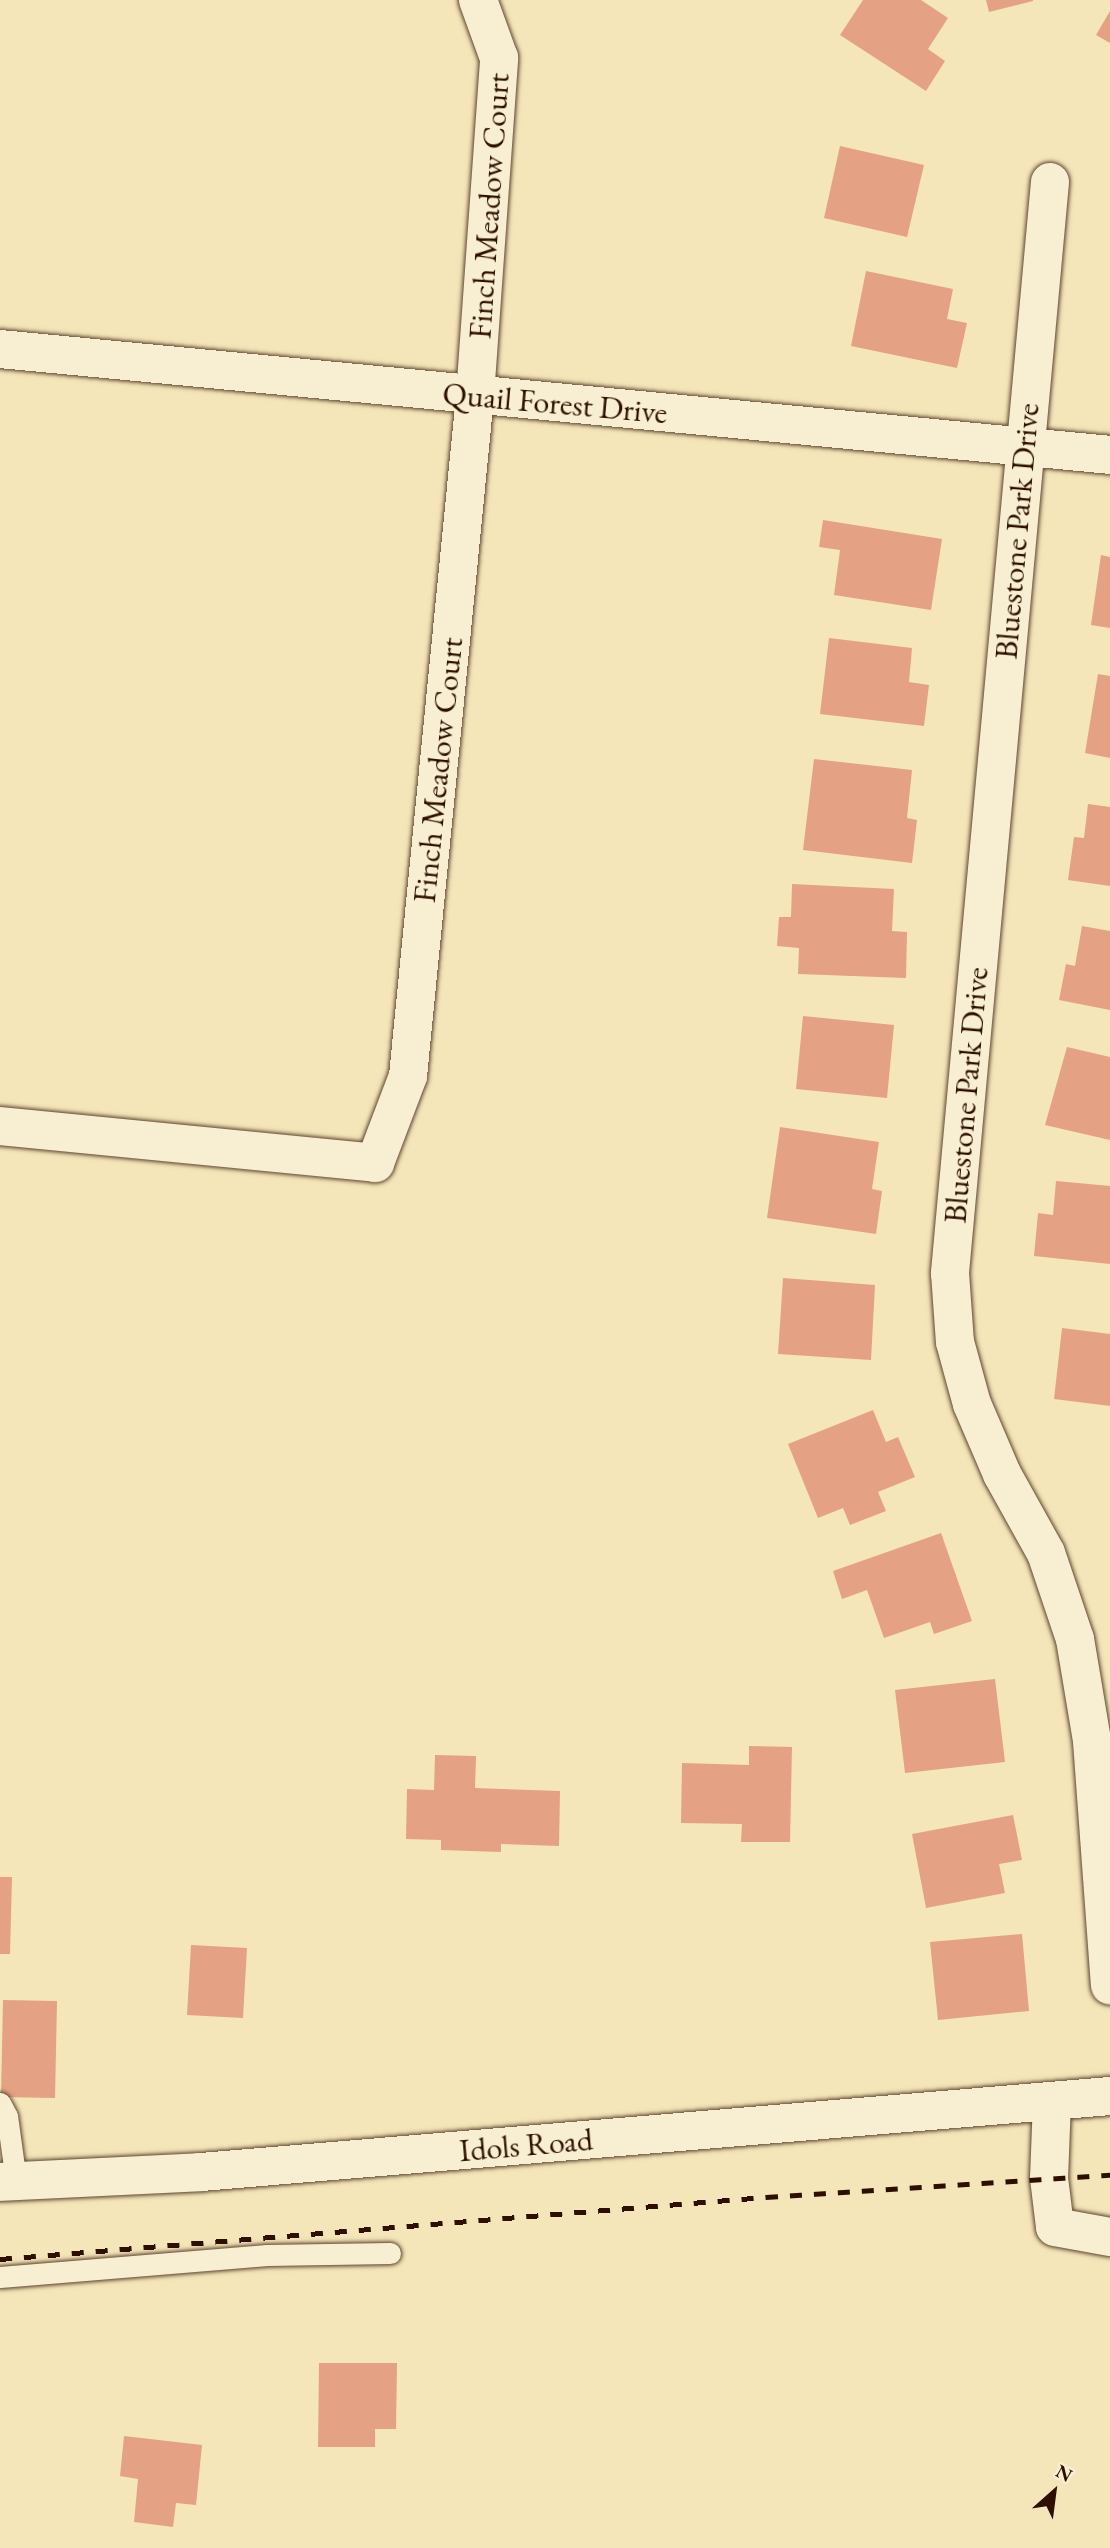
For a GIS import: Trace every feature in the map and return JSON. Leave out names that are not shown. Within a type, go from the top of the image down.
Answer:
[{"type":"street","name":"Finch Meadow Court","points":[[0,1126],[375,1163],[408,1076],[475,396],[499,58],[478,0]]},
{"type":"street","name":"Bluestone Park Drive","points":[[1050,182],[950,1273],[955,1342],[972,1404],[1002,1474],[1046,1553],[1074,1639],[1101,1740],[1110,1985]]},
{"type":"street","name":"Quail Forest Drive","points":[[0,349],[1110,455]]},
{"type":"street","name":"Idols Road","points":[[8,2181],[201,2172],[1110,2096]]},
{"type":"street","points":[[1052,2101],[1049,2178],[1055,2228],[1110,2236]]},
{"type":"lane","points":[[0,2103],[7,2116],[8,2181]]},
{"type":"lane","points":[[0,2277],[267,2255],[390,2253]]},
{"type":"building","points":[[863,0],[921,0],[948,18],[928,49],[945,61],[926,91],[840,35]]},
{"type":"building","points":[[986,0],[1033,0],[1033,1],[989,12]]},
{"type":"building","points":[[1110,11],[1110,43],[1096,35]]},
{"type":"building","points":[[840,146],[924,165],[907,237],[824,218]]},
{"type":"building","points":[[866,271],[953,289],[947,319],[967,323],[957,368],[851,346]]},
{"type":"building","points":[[823,520],[942,539],[931,610],[834,595],[840,550],[819,547]]},
{"type":"building","points":[[1101,555],[1110,557],[1110,628],[1091,625]]},
{"type":"building","points":[[829,638],[912,648],[909,682],[929,685],[924,726],[820,714]]},
{"type":"building","points":[[1098,674],[1110,676],[1110,758],[1085,753]]},
{"type":"building","points":[[814,759],[912,770],[907,818],[917,820],[912,863],[803,850]]},
{"type":"building","points":[[1088,804],[1110,807],[1110,886],[1068,880],[1074,837],[1084,838]]},
{"type":"building","points":[[792,884],[894,889],[892,931],[907,932],[906,978],[798,974],[799,948],[777,946],[779,917],[791,917]]},
{"type":"building","points":[[1082,926],[1110,931],[1110,1010],[1059,1000],[1066,964],[1075,966]]},
{"type":"building","points":[[803,1016],[894,1025],[887,1098],[796,1089]]},
{"type":"building","points":[[1067,1047],[1110,1057],[1110,1140],[1045,1125]]},
{"type":"building","points":[[780,1127],[879,1142],[872,1189],[882,1191],[876,1234],[767,1218]]},
{"type":"building","points":[[1056,1181],[1110,1186],[1110,1264],[1034,1256],[1038,1213],[1053,1215]]},
{"type":"building","points":[[783,1278],[875,1285],[871,1360],[778,1354]]},
{"type":"building","points":[[1062,1328],[1110,1334],[1110,1406],[1054,1399]]},
{"type":"building","points":[[873,1410],[886,1442],[898,1437],[915,1477],[878,1492],[886,1511],[850,1525],[843,1508],[818,1518],[788,1444]]},
{"type":"building","points":[[941,1533],[972,1621],[934,1634],[930,1622],[884,1638],[867,1590],[842,1599],[833,1571]]},
{"type":"building","points":[[995,1679],[1005,1762],[905,1773],[895,1690]]},
{"type":"building","points":[[749,1746],[792,1747],[790,1842],[741,1842],[742,1824],[681,1823],[682,1763],[749,1765]]},
{"type":"building","points":[[435,1755],[476,1756],[475,1788],[560,1791],[559,1846],[501,1844],[501,1852],[441,1850],[441,1840],[406,1839],[407,1789],[434,1790]]},
{"type":"building","points":[[1013,1815],[1022,1860],[999,1864],[1005,1893],[926,1908],[912,1834]]},
{"type":"building","points":[[0,1877],[12,1877],[10,1954],[0,1954]]},
{"type":"building","points":[[1022,1934],[1029,2011],[938,2020],[930,1942]]},
{"type":"building","points":[[191,1945],[247,1948],[243,2018],[187,2015]]},
{"type":"building","points":[[3,2000],[57,2001],[55,2098],[1,2097]]},
{"type":"building","points":[[319,2363],[397,2363],[396,2429],[375,2429],[375,2447],[318,2447]]},
{"type":"building","points":[[124,2436],[202,2445],[196,2505],[176,2503],[173,2527],[134,2522],[138,2479],[120,2476]]},
{"type":"railway","points":[[0,2259],[766,2197],[1110,2175]]}]
